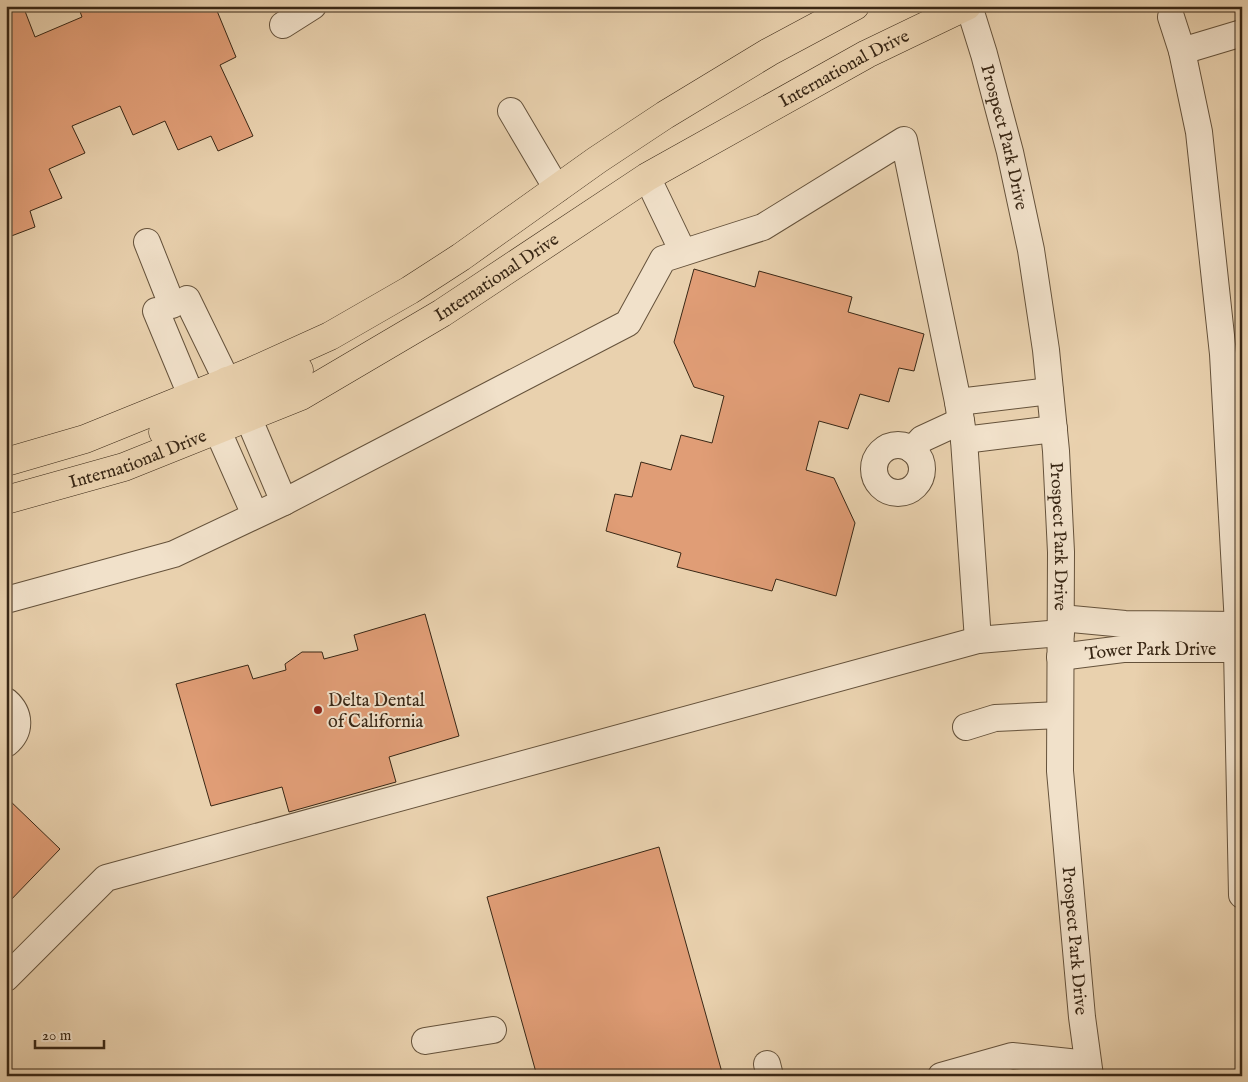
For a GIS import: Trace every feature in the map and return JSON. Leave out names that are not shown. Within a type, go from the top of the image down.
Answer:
[{"type":"main road","name":"International Drive","points":[[6,462],[85,438],[227,381],[330,336],[461,257],[665,115],[770,52],[855,6]]},
{"type":"main road","name":"International Drive","points":[[6,500],[124,467],[301,396],[442,313],[647,177],[867,54],[968,6]]},
{"type":"main road","points":[[218,429],[227,416],[259,390],[364,336],[384,318],[394,299]]},
{"type":"main road","points":[[52,487],[79,468],[191,421],[212,407],[225,393],[227,381]]},
{"type":"street","points":[[283,25],[313,6]]},
{"type":"street","name":"Prospect Park Drive","points":[[968,6],[984,54],[1010,152],[1031,250],[1046,350],[1054,429],[1061,552],[1060,771],[1082,1017],[1089,1070]]},
{"type":"street","points":[[1171,17],[1182,52],[1199,132],[1222,354],[1239,637],[1242,895]]},
{"type":"street","points":[[1182,52],[1242,33]]},
{"type":"street","points":[[511,111],[557,189]]},
{"type":"street","points":[[6,600],[174,554],[284,502],[628,323],[663,259],[763,227],[904,140],[961,421],[978,640]]},
{"type":"street","points":[[647,177],[683,252]]},
{"type":"street","points":[[147,242],[172,305],[191,395]]},
{"type":"street","points":[[172,305],[227,381]]},
{"type":"street","points":[[912,450],[922,439],[961,421],[1050,391]]},
{"type":"street","points":[[248,417],[284,502]]},
{"type":"street","points":[[961,421],[1054,429]]},
{"type":"street","points":[[218,429],[255,515]]},
{"type":"street","name":"Tower Park Drive","points":[[1061,636],[1125,624],[1239,637]]},
{"type":"street","points":[[6,978],[106,878],[978,640],[1061,636]]},
{"type":"street","name":"Tower Park Drive","points":[[1061,636],[1123,649],[1239,637]]},
{"type":"street","points":[[6,700],[13,706],[17,715],[18,725],[15,735],[6,744]]},
{"type":"street","points":[[966,726],[995,718],[1060,715]]},
{"type":"street","points":[[425,1041],[493,1030]]},
{"type":"street","points":[[941,1076],[1012,1056],[1089,1070]]},
{"type":"building","points":[[6,6],[23,6],[35,37],[82,17],[78,6],[215,6],[236,57],[220,65],[253,136],[218,151],[211,136],[178,150],[165,121],[133,135],[120,106],[72,126],[85,153],[49,169],[62,198],[30,211],[35,227],[6,238]]},
{"type":"building","points":[[694,269],[755,287],[759,271],[852,297],[848,312],[924,334],[914,371],[899,368],[889,402],[860,394],[848,429],[819,421],[806,470],[834,478],[855,523],[836,596],[776,579],[772,591],[677,567],[681,553],[606,531],[615,494],[632,497],[641,462],[671,470],[681,435],[712,443],[724,396],[694,387],[674,342]]},
{"type":"building","name":"Delta Dental of California","points":[[425,614],[459,736],[389,757],[396,782],[289,812],[282,787],[211,806],[176,684],[248,665],[253,679],[286,670],[285,664],[302,652],[322,652],[324,659],[358,650],[354,635]]},
{"type":"building","points":[[6,797],[60,849],[6,905]]},
{"type":"building","points":[[659,847],[723,1076],[537,1076],[487,897]]},
{"type":"place","name":"Delta Dental of California","points":[[318,710]]}]
